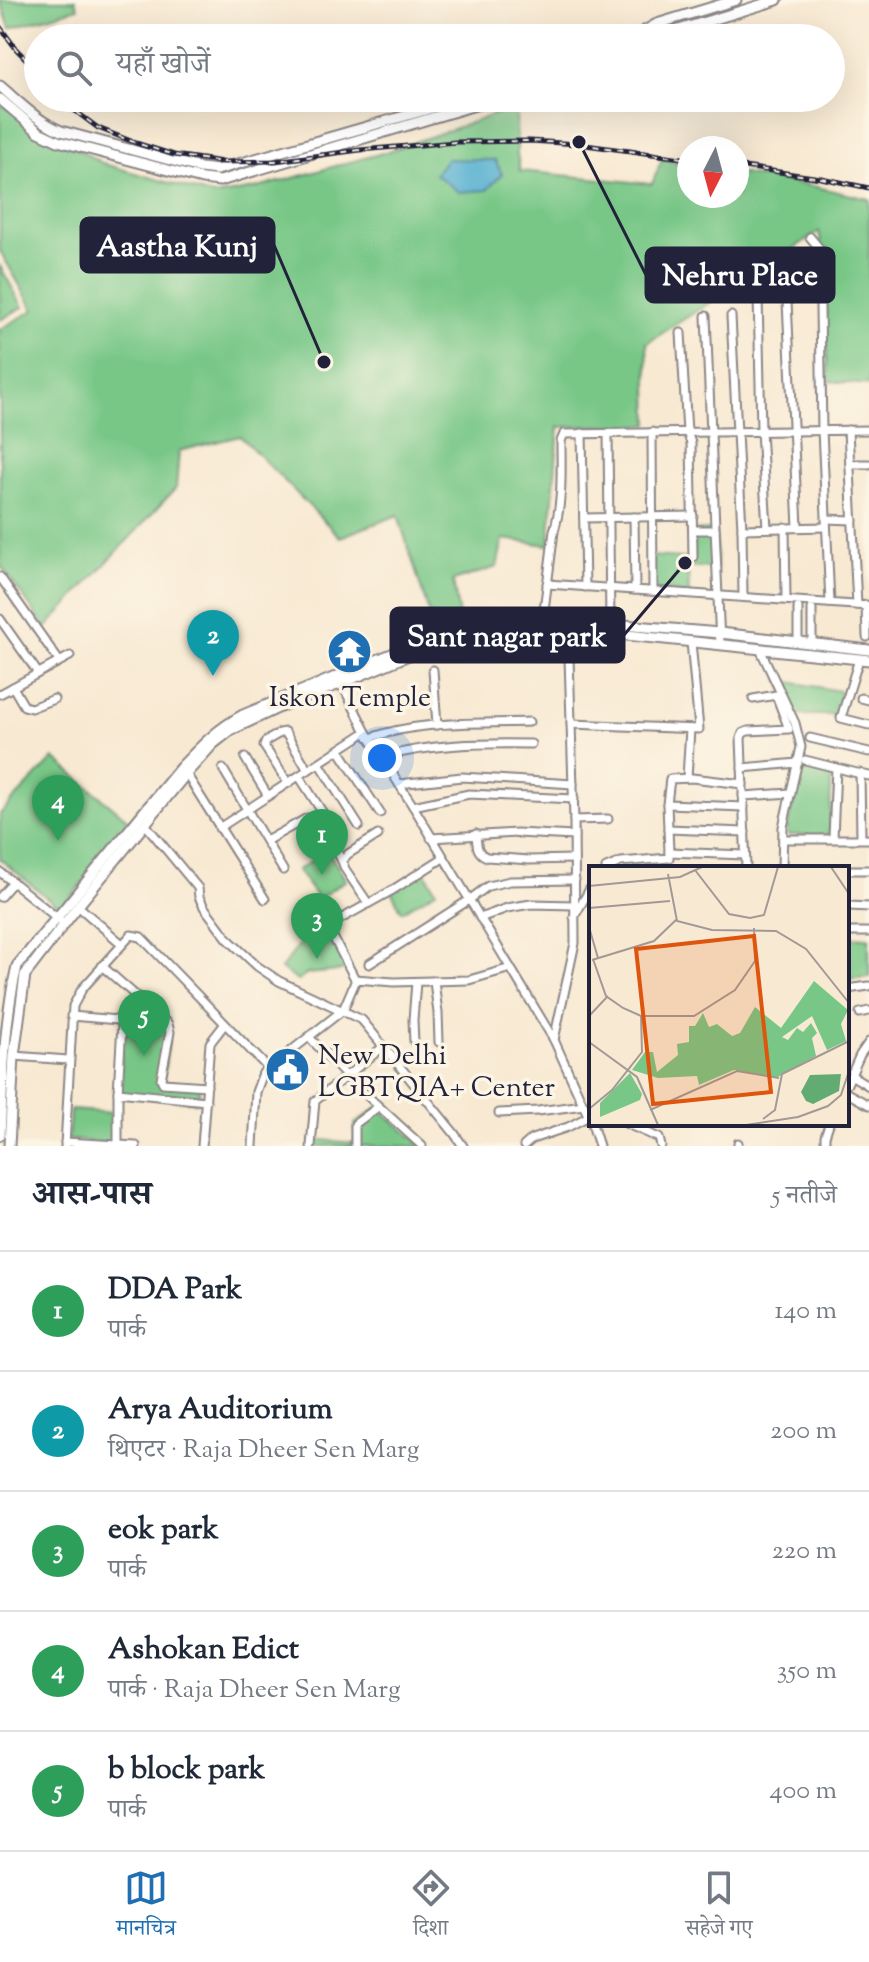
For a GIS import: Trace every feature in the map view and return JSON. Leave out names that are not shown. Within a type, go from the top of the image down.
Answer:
[{"type":"street","points":[[657,24],[736,0]]},
{"type":"street","points":[[698,24],[777,0]]},
{"type":"street","points":[[0,86],[24,107]]},
{"type":"street","points":[[0,99],[39,132],[58,141],[220,181],[452,112]]},
{"type":"street","points":[[30,112],[54,128],[217,170],[418,112]]},
{"type":"street","points":[[810,237],[819,248],[822,430],[830,603]]},
{"type":"street","points":[[779,263],[785,276],[787,302],[798,527]]},
{"type":"street","points":[[758,295],[767,528]]},
{"type":"street","points":[[706,316],[720,639]]},
{"type":"street","points":[[731,316],[743,597]]},
{"type":"street","points":[[681,333],[687,432],[691,443],[693,557]]},
{"type":"street","points":[[848,430],[853,520],[867,637]]},
{"type":"street","points":[[543,618],[559,508],[561,441],[564,434],[869,430]]},
{"type":"street","points":[[652,432],[653,591]]},
{"type":"street","points":[[582,433],[585,587]]},
{"type":"street","points":[[608,433],[610,628]]},
{"type":"street","points":[[850,464],[869,464]]},
{"type":"street","points":[[584,518],[693,516]]},
{"type":"street","points":[[634,517],[635,590]]},
{"type":"street","points":[[742,529],[798,527],[853,520]]},
{"type":"street","points":[[785,527],[786,600]]},
{"type":"street","points":[[693,530],[715,530]]},
{"type":"street","points":[[0,577],[59,661]]},
{"type":"street","points":[[547,584],[864,605]]},
{"type":"street","points":[[798,608],[798,642]]},
{"type":"street","points":[[812,609],[812,644]]},
{"type":"street","points":[[340,680],[433,637],[487,618],[502,615],[543,618],[568,624]]},
{"type":"street","points":[[0,619],[38,673]]},
{"type":"street","points":[[554,1040],[575,943],[568,624]]},
{"type":"street","points":[[5,1138],[4,1058],[17,966],[78,906],[145,824],[208,738],[243,715],[435,644],[502,625],[568,624],[869,650]]},
{"type":"street","points":[[610,628],[691,642],[720,639],[760,649],[864,659],[841,718],[869,725]]},
{"type":"street","points":[[571,724],[699,729],[691,642]]},
{"type":"street","points":[[760,649],[795,723],[801,747],[802,762],[783,827],[782,866]]},
{"type":"street","points":[[0,694],[70,656]]},
{"type":"street","points":[[433,670],[437,725]]},
{"type":"street","points":[[340,680],[368,735],[554,1040],[589,1114]]},
{"type":"street","points":[[13,687],[24,706],[31,708],[54,699]]},
{"type":"street","points":[[746,866],[741,738],[748,731],[789,729],[776,695],[753,699]]},
{"type":"street","points":[[219,828],[339,750],[368,735],[437,725],[529,722]]},
{"type":"street","points":[[687,778],[690,729]]},
{"type":"street","points":[[288,783],[264,746],[266,741],[285,732],[308,770]]},
{"type":"street","points":[[810,738],[869,752]]},
{"type":"street","points":[[382,757],[441,746],[531,744]]},
{"type":"street","points":[[339,750],[380,813]]},
{"type":"street","points":[[245,758],[268,796]]},
{"type":"street","points":[[742,768],[802,762],[869,776]]},
{"type":"street","points":[[319,763],[359,826]]},
{"type":"street","points":[[833,838],[836,768]]},
{"type":"street","points":[[223,769],[283,870]]},
{"type":"street","points":[[183,771],[265,899]]},
{"type":"street","points":[[5,1138],[25,975],[61,921],[183,771]]},
{"type":"street","points":[[783,839],[865,839],[860,773]]},
{"type":"street","points":[[299,776],[339,838],[332,842],[345,869],[368,903]]},
{"type":"street","points":[[399,784],[462,777],[573,784]]},
{"type":"street","points":[[670,866],[667,804],[670,779],[743,784]]},
{"type":"street","points":[[743,796],[791,793]]},
{"type":"street","points":[[413,806],[469,794],[574,799]]},
{"type":"street","points":[[667,804],[744,807]]},
{"type":"street","points":[[266,841],[307,818]]},
{"type":"street","points":[[574,820],[608,819]]},
{"type":"street","points":[[145,824],[198,888],[204,907],[242,954],[279,981],[362,1020],[463,1146]]},
{"type":"street","points":[[668,829],[745,832]]},
{"type":"street","points":[[431,838],[517,833],[574,836]]},
{"type":"street","points":[[476,834],[477,849],[487,857],[574,859]]},
{"type":"street","points":[[342,861],[378,835]]},
{"type":"street","points":[[611,866],[669,855],[745,855]]},
{"type":"street","points":[[355,979],[330,931],[330,925],[443,858]]},
{"type":"street","points":[[0,872],[61,921]]},
{"type":"street","points":[[369,964],[488,886],[510,881],[575,880]]},
{"type":"street","points":[[0,897],[13,882]]},
{"type":"street","points":[[574,917],[589,891]]},
{"type":"street","points":[[480,918],[507,908],[531,904],[574,905]]},
{"type":"street","points":[[78,906],[122,944]]},
{"type":"street","points":[[849,906],[869,907]]},
{"type":"street","points":[[136,1146],[65,1144],[71,1016],[75,1000],[131,935],[141,937],[268,1068]]},
{"type":"street","points":[[102,966],[168,1024],[170,1032],[161,1079],[163,1083],[207,1086]]},
{"type":"street","points":[[355,979],[416,982],[476,979],[511,968]]},
{"type":"street","points":[[253,1146],[257,1085],[263,1073],[343,1010],[355,979]]},
{"type":"street","points":[[434,981],[439,1042]]},
{"type":"street","points":[[414,1042],[416,982]]},
{"type":"street","points":[[849,989],[869,986]]},
{"type":"street","points":[[71,1016],[118,1020],[123,1026],[118,1145]]},
{"type":"street","points":[[202,1146],[210,1043],[224,1025]]},
{"type":"street","points":[[309,1037],[378,1107],[422,1146]]},
{"type":"street","points":[[869,1042],[849,1074],[869,1086]]},
{"type":"street","points":[[311,1146],[315,1101],[383,1047]]},
{"type":"street","points":[[860,1055],[869,1060]]},
{"type":"street","points":[[14,1056],[68,1060]]},
{"type":"street","points":[[118,1092],[206,1101]]},
{"type":"street","points":[[849,1094],[869,1105]]},
{"type":"street","points":[[355,1146],[355,1124],[378,1107]]},
{"type":"street","points":[[499,1113],[538,1111],[589,1114]]},
{"type":"street","points":[[524,1146],[532,1139],[568,1127],[589,1114]]},
{"type":"street","points":[[593,1126],[599,1146]]},
{"type":"street","points":[[632,1126],[655,1135],[661,1146]]},
{"type":"street","points":[[825,1146],[828,1126]]},
{"type":"green space","points":[[0,0],[75,0],[78,8],[10,28]]},
{"type":"green space","points":[[0,104],[104,164],[214,196],[254,189],[389,151],[502,112],[516,112],[520,171],[652,184],[662,159],[677,162],[677,208],[749,208],[749,175],[869,199],[869,385],[828,381],[825,264],[819,232],[647,343],[649,425],[559,427],[549,545],[503,539],[497,567],[453,581],[460,622],[434,629],[398,515],[340,537],[240,436],[179,451],[176,488],[46,628],[0,565],[0,329],[34,310],[0,251]]},
{"type":"green space","points":[[0,266],[23,307],[0,320]]},
{"type":"green space","points":[[715,530],[717,568],[688,567],[689,594],[653,591],[653,556],[694,559],[695,531]]},
{"type":"green space","points":[[779,680],[840,691],[839,715],[797,715]]},
{"type":"green space","points":[[54,758],[132,823],[61,909],[0,859],[0,814]]},
{"type":"green space","points":[[802,768],[831,773],[830,835],[788,835],[787,828]]},
{"type":"green space","points":[[328,851],[346,880],[318,899],[297,870]]},
{"type":"green space","points":[[424,870],[436,891],[402,911],[391,891]]},
{"type":"green space","points":[[333,936],[350,970],[307,974],[298,981],[281,969],[305,937],[317,948]]},
{"type":"green space","points":[[849,937],[869,938],[869,977],[849,979]]},
{"type":"green space","points":[[122,1030],[169,1035],[163,1082],[200,1086],[198,1102],[120,1094]]},
{"type":"green space","points":[[378,1107],[422,1146],[311,1146],[311,1139],[355,1143],[355,1124]]},
{"type":"green space","points":[[70,1110],[114,1113],[114,1144],[68,1140]]},
{"type":"water","points":[[446,159],[495,160],[502,174],[487,190],[459,192],[435,174]]},
{"type":"railway","points":[[0,27],[24,57]]},
{"type":"railway","points":[[77,112],[98,128],[136,143],[174,155],[223,162],[275,161],[456,142],[530,141],[677,157]]},
{"type":"railway","points":[[749,168],[869,188]]},
{"type":"place","name":"Nehru Place","points":[[579,142]]},
{"type":"place","name":"Aastha Kunj","points":[[324,362]]},
{"type":"place","name":"Sant nagar park","points":[[685,563]]},
{"type":"place","name":"Iskon Temple","points":[[350,652]]},
{"type":"place","name":"Arya Auditorium","points":[[213,676]]},
{"type":"place","name":"Ashokan Edict","points":[[58,841]]},
{"type":"place","name":"DDA Park","points":[[322,875]]},
{"type":"place","name":"eok park","points":[[317,959]]},
{"type":"place","name":"b block park","points":[[144,1056]]},
{"type":"place","name":"New Delhi LGBTQIA+ Center","points":[[287,1070]]}]
